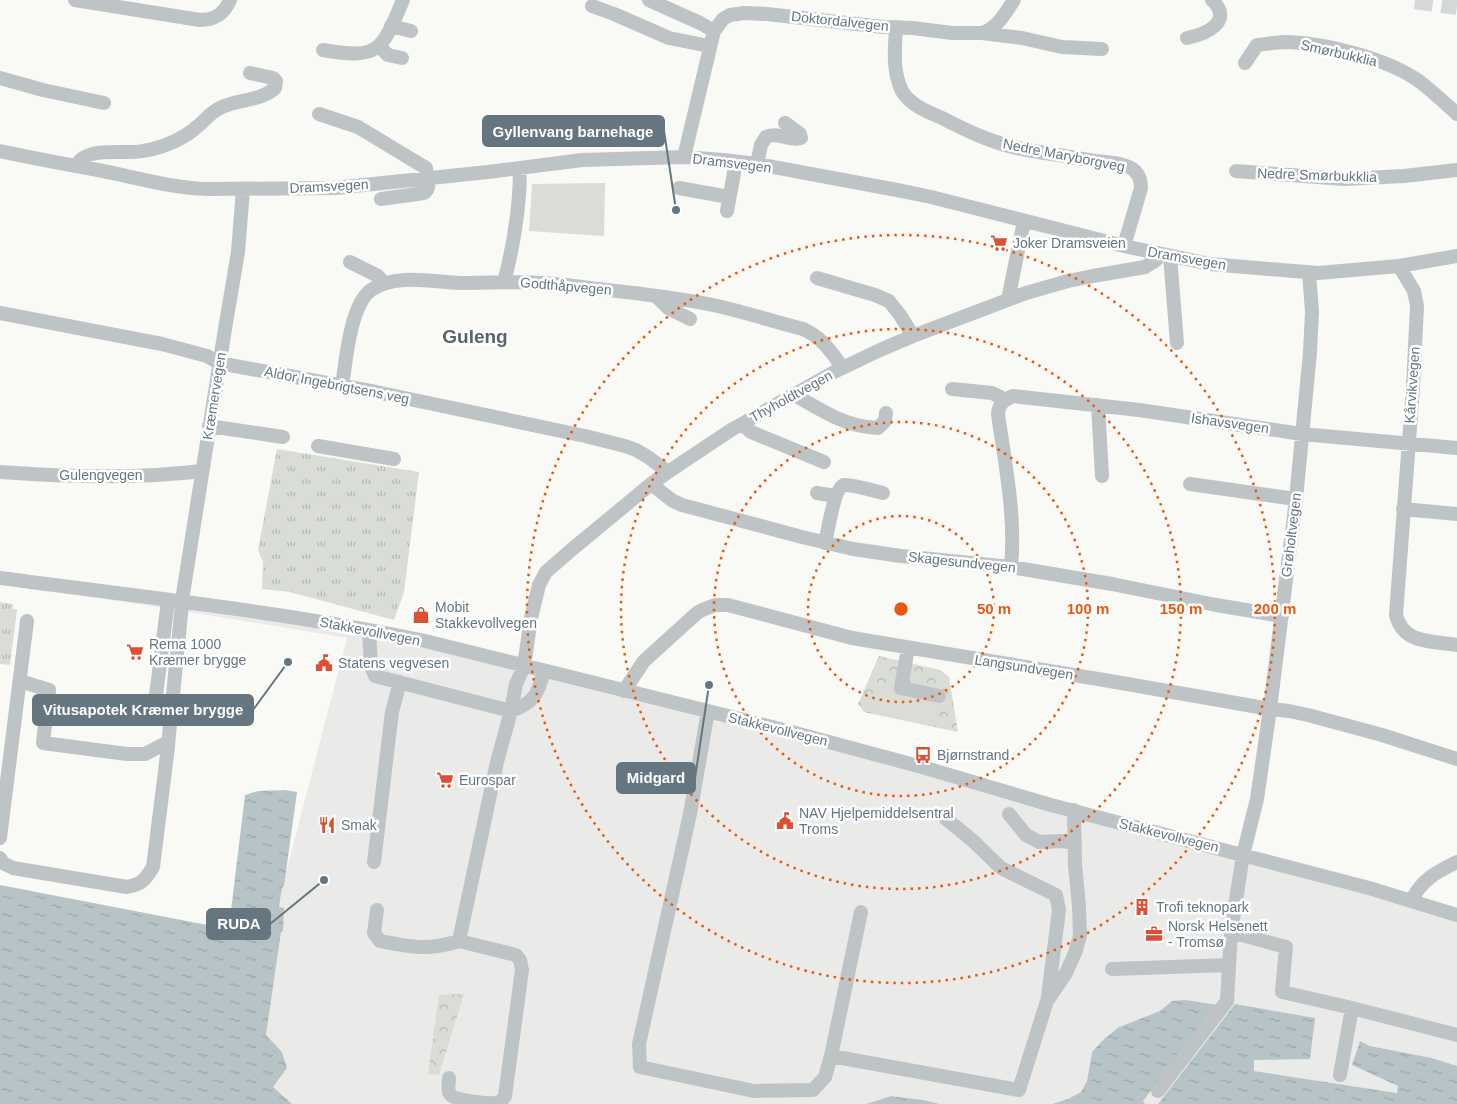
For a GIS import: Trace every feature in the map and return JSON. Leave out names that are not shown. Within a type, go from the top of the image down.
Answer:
[{"type":"street","points":[[75,0],[200,20],[209,20],[220,15],[230,0]]},
{"type":"street","points":[[323,50],[342,54],[369,52],[387,36],[403,0]]},
{"type":"street","points":[[649,0],[714,31],[684,157]]},
{"type":"street","points":[[982,33],[996,25],[1014,0]]},
{"type":"street","points":[[1187,38],[1202,34],[1218,23],[1220,10],[1212,0]]},
{"type":"street","points":[[592,6],[660,35],[710,46]]},
{"type":"street","name":"Doktordalvegen","points":[[714,31],[723,19],[730,15],[744,13],[767,14],[952,33],[982,33],[1022,38],[1062,47],[1102,49]]},
{"type":"street","points":[[391,26],[411,31]]},
{"type":"street","name":"Nedre Maryborgveg","points":[[896,27],[895,62],[898,82],[903,93],[912,102],[955,125],[1005,146],[1059,156],[1120,164],[1134,170],[1141,181],[1141,188],[1124,246]]},
{"type":"street","name":"Smørbukklia","points":[[1245,63],[1257,45],[1286,42],[1320,46],[1367,56],[1400,70],[1419,81],[1457,114]]},
{"type":"street","points":[[378,46],[388,55],[402,58]]},
{"type":"street","points":[[76,166],[80,159],[89,154],[138,152],[168,144],[190,133],[218,108],[267,93],[275,88],[276,82],[273,78],[250,73]]},
{"type":"street","points":[[0,78],[43,90],[104,103]]},
{"type":"street","points":[[320,114],[358,127],[426,168],[428,188],[424,193],[381,199]]},
{"type":"street","points":[[757,164],[761,145],[766,137],[774,135],[798,140],[801,138],[800,134],[785,123]]},
{"type":"street","name":"Dramsvegen","points":[[0,151],[187,189],[243,190],[335,188],[582,160],[684,157],[757,164],[931,197],[1124,246],[1210,264],[1318,273],[1399,266],[1457,256]]},
{"type":"street","points":[[679,188],[728,204],[736,162]]},
{"type":"street","points":[[504,282],[517,220],[520,168]]},
{"type":"street","name":"Nedre Smørbukklia","points":[[1236,171],[1344,179],[1404,176],[1457,170]]},
{"type":"street","name":"Kræmervegen","points":[[175,602],[210,426],[238,252],[243,190]]},
{"type":"street","points":[[1008,300],[1024,221]]},
{"type":"street","points":[[1166,255],[1177,343]]},
{"type":"street","name":"Thyholdtvegen","points":[[459,941],[497,762],[511,711],[516,684],[524,666],[531,618],[539,585],[546,572],[651,484],[710,443],[843,368],[913,336],[1008,300],[1068,281],[1145,267],[1166,255]]},
{"type":"street","points":[[350,262],[378,276],[384,284]]},
{"type":"street","name":"Kårvikvegen","points":[[1399,266],[1414,291],[1417,306],[1396,614],[1401,629],[1412,637],[1457,645]]},
{"type":"street","name":"Grøholtvegen","points":[[1158,1091],[1227,1002],[1230,932],[1243,855],[1257,799],[1296,499],[1310,352],[1312,312],[1310,272]]},
{"type":"street","points":[[817,278],[875,295],[888,301],[900,315],[913,336]]},
{"type":"street","name":"Godthåpvegen","points":[[342,386],[350,339],[358,308],[366,295],[384,284],[399,280],[544,283],[709,304],[803,329],[818,337],[843,368]]},
{"type":"street","points":[[657,296],[668,308],[690,319]]},
{"type":"street","name":"Aldor Ingebrigtsens veg","points":[[0,313],[162,344],[207,356],[220,363],[513,420],[625,446],[648,457],[668,472]]},
{"type":"street","name":"Ishavsvegen","points":[[952,389],[992,393],[1004,399],[1019,396],[1098,405],[1302,434],[1457,448]]},
{"type":"street","points":[[794,394],[834,419],[866,428],[878,428],[885,421],[886,413]]},
{"type":"street","points":[[1004,399],[998,408],[998,414],[1011,510],[1013,534],[1011,567]]},
{"type":"street","points":[[1098,405],[1102,476]]},
{"type":"street","points":[[742,424],[751,432],[824,462]]},
{"type":"street","points":[[210,426],[283,437]]},
{"type":"street","points":[[318,446],[394,459]]},
{"type":"street","name":"Gulengvegen","points":[[0,472],[88,476],[202,471]]},
{"type":"street","name":"Skagesundvegen","points":[[651,484],[673,501],[682,505],[825,543],[882,553],[1011,567],[1282,616]]},
{"type":"street","points":[[1190,484],[1296,499]]},
{"type":"street","points":[[825,543],[836,496],[840,488],[846,485],[883,492]]},
{"type":"street","points":[[817,493],[836,496]]},
{"type":"street","points":[[1403,508],[1457,514]]},
{"type":"street","name":"Stakkevollvegen","points":[[0,578],[289,617],[425,641],[708,711],[922,767],[1051,805],[1369,888],[1457,915]]},
{"type":"street","points":[[154,711],[175,602]]},
{"type":"street","points":[[0,858],[3,863],[14,868],[127,886],[138,885],[147,877],[153,867],[168,742],[175,602]]},
{"type":"street","name":"Langsundvegen","points":[[624,691],[644,661],[697,613],[715,605],[728,606],[852,638],[1298,713],[1382,734],[1457,759]]},
{"type":"street","points":[[0,838],[27,621]]},
{"type":"street","points":[[369,630],[371,666],[374,676],[511,711],[525,706],[539,689],[544,671]]},
{"type":"street","points":[[908,648],[901,688],[938,696]]},
{"type":"street","points":[[20,681],[49,690],[43,743],[127,754],[145,754],[168,742]]},
{"type":"street","points":[[374,862],[392,712],[400,682]]},
{"type":"street","points":[[708,711],[690,814],[639,1044],[640,1067],[754,1091],[812,1090],[825,1077],[832,1056],[861,912]]},
{"type":"street","points":[[1048,1001],[1066,973],[1080,936],[1075,865],[1074,810]]},
{"type":"street","points":[[1009,814],[1026,835],[1039,842],[1062,841],[1075,843]]},
{"type":"street","points":[[832,1056],[1019,1090],[1048,1001],[1060,910],[1056,895],[1001,868],[972,840],[945,818]]},
{"type":"street","points":[[1412,900],[1425,881],[1457,862]]},
{"type":"street","points":[[377,910],[374,933],[380,941],[426,948],[459,941],[516,955],[520,960],[522,970],[505,1096],[501,1101],[494,1104],[458,1100],[451,1097],[448,1092],[449,1078]]},
{"type":"street","points":[[1230,932],[1286,947],[1282,992],[1457,1035]]},
{"type":"street","points":[[1112,968],[1229,964]]},
{"type":"street","points":[[1340,1075],[1352,1008]]},
{"type":"shaded area","points":[[0,571],[346,630],[518,669],[621,697],[772,733],[1457,913],[1457,1066],[1432,1058],[1370,1046],[1360,1041],[1352,1065],[1398,1086],[1397,1093],[1253,1071],[1254,1060],[1310,1058],[1235,1005],[1158,1104],[1145,1104],[1143,1101],[1172,1001],[1160,1011],[1119,1027],[1092,1052],[1087,1081],[1081,1092],[1052,1104],[940,1104],[891,1096],[866,1104],[292,1104],[272,1087],[282,1052],[266,1035],[284,908],[279,908],[282,888],[347,638],[0,583]]},
{"type":"green space","points":[[605,183],[604,236],[529,231],[532,184]]},
{"type":"green space","points":[[277,449],[419,472],[404,592],[394,620],[290,592],[262,589],[263,562],[258,550]]},
{"type":"green space","points":[[0,602],[13,604],[13,609],[17,609],[10,665],[0,664]]},
{"type":"green space","points":[[879,656],[940,670],[949,677],[958,732],[864,712],[858,704]]},
{"type":"green space","points":[[881,687],[940,699],[934,726],[875,714]]},
{"type":"green space","points":[[464,994],[439,1075],[428,1074],[439,995]]},
{"type":"water","points":[[285,790],[297,792],[284,886],[279,907],[284,908],[283,931],[281,932],[266,1035],[282,1052],[287,1068],[273,1087],[292,1104],[0,1104],[0,885],[223,928],[230,919],[245,795],[258,791]]},
{"type":"water","points":[[1186,1000],[1217,1005],[1143,1101],[1145,1104],[1052,1104],[1081,1092],[1087,1081],[1092,1052],[1119,1027],[1160,1011],[1172,1001]]},
{"type":"water","points":[[1235,1004],[1315,1018],[1310,1059],[1254,1060],[1254,1071],[1397,1093],[1398,1086],[1352,1065],[1360,1041],[1370,1046],[1432,1058],[1457,1066],[1457,1104],[1158,1104]]},
{"type":"water","points":[[891,1096],[923,1100],[940,1104],[866,1104]]},
{"type":"tunnel","points":[[1415,0],[1457,6]]},
{"type":"place","name":"Gyllenvang barnehage","points":[[676,210]]},
{"type":"place","name":"Joker Dramsveien","points":[[999,243]]},
{"type":"place","name":"Mobit Stakkevollvegen","points":[[421,615]]},
{"type":"place","name":"Rema 1000 Kræmer brygge","points":[[135,652]]},
{"type":"place","name":"Vitusapotek Kræmer brygge","points":[[288,662]]},
{"type":"place","name":"Statens vegvesen","points":[[324,663]]},
{"type":"place","name":"Midgard","points":[[709,685]]},
{"type":"place","name":"Bjørnstrand","points":[[923,755]]},
{"type":"place","name":"Eurospar","points":[[445,780]]},
{"type":"place","name":"NAV Hjelpemiddelsentral Troms","points":[[785,821]]},
{"type":"place","name":"Smak","points":[[327,825]]},
{"type":"place","name":"RUDA","points":[[324,880]]},
{"type":"place","name":"Trofi teknopark","points":[[1142,907]]},
{"type":"place","name":"Norsk Helsenett - Tromsø","points":[[1154,934]]},
{"type":"district","name":"Guleng","points":[[475,336]]}]
